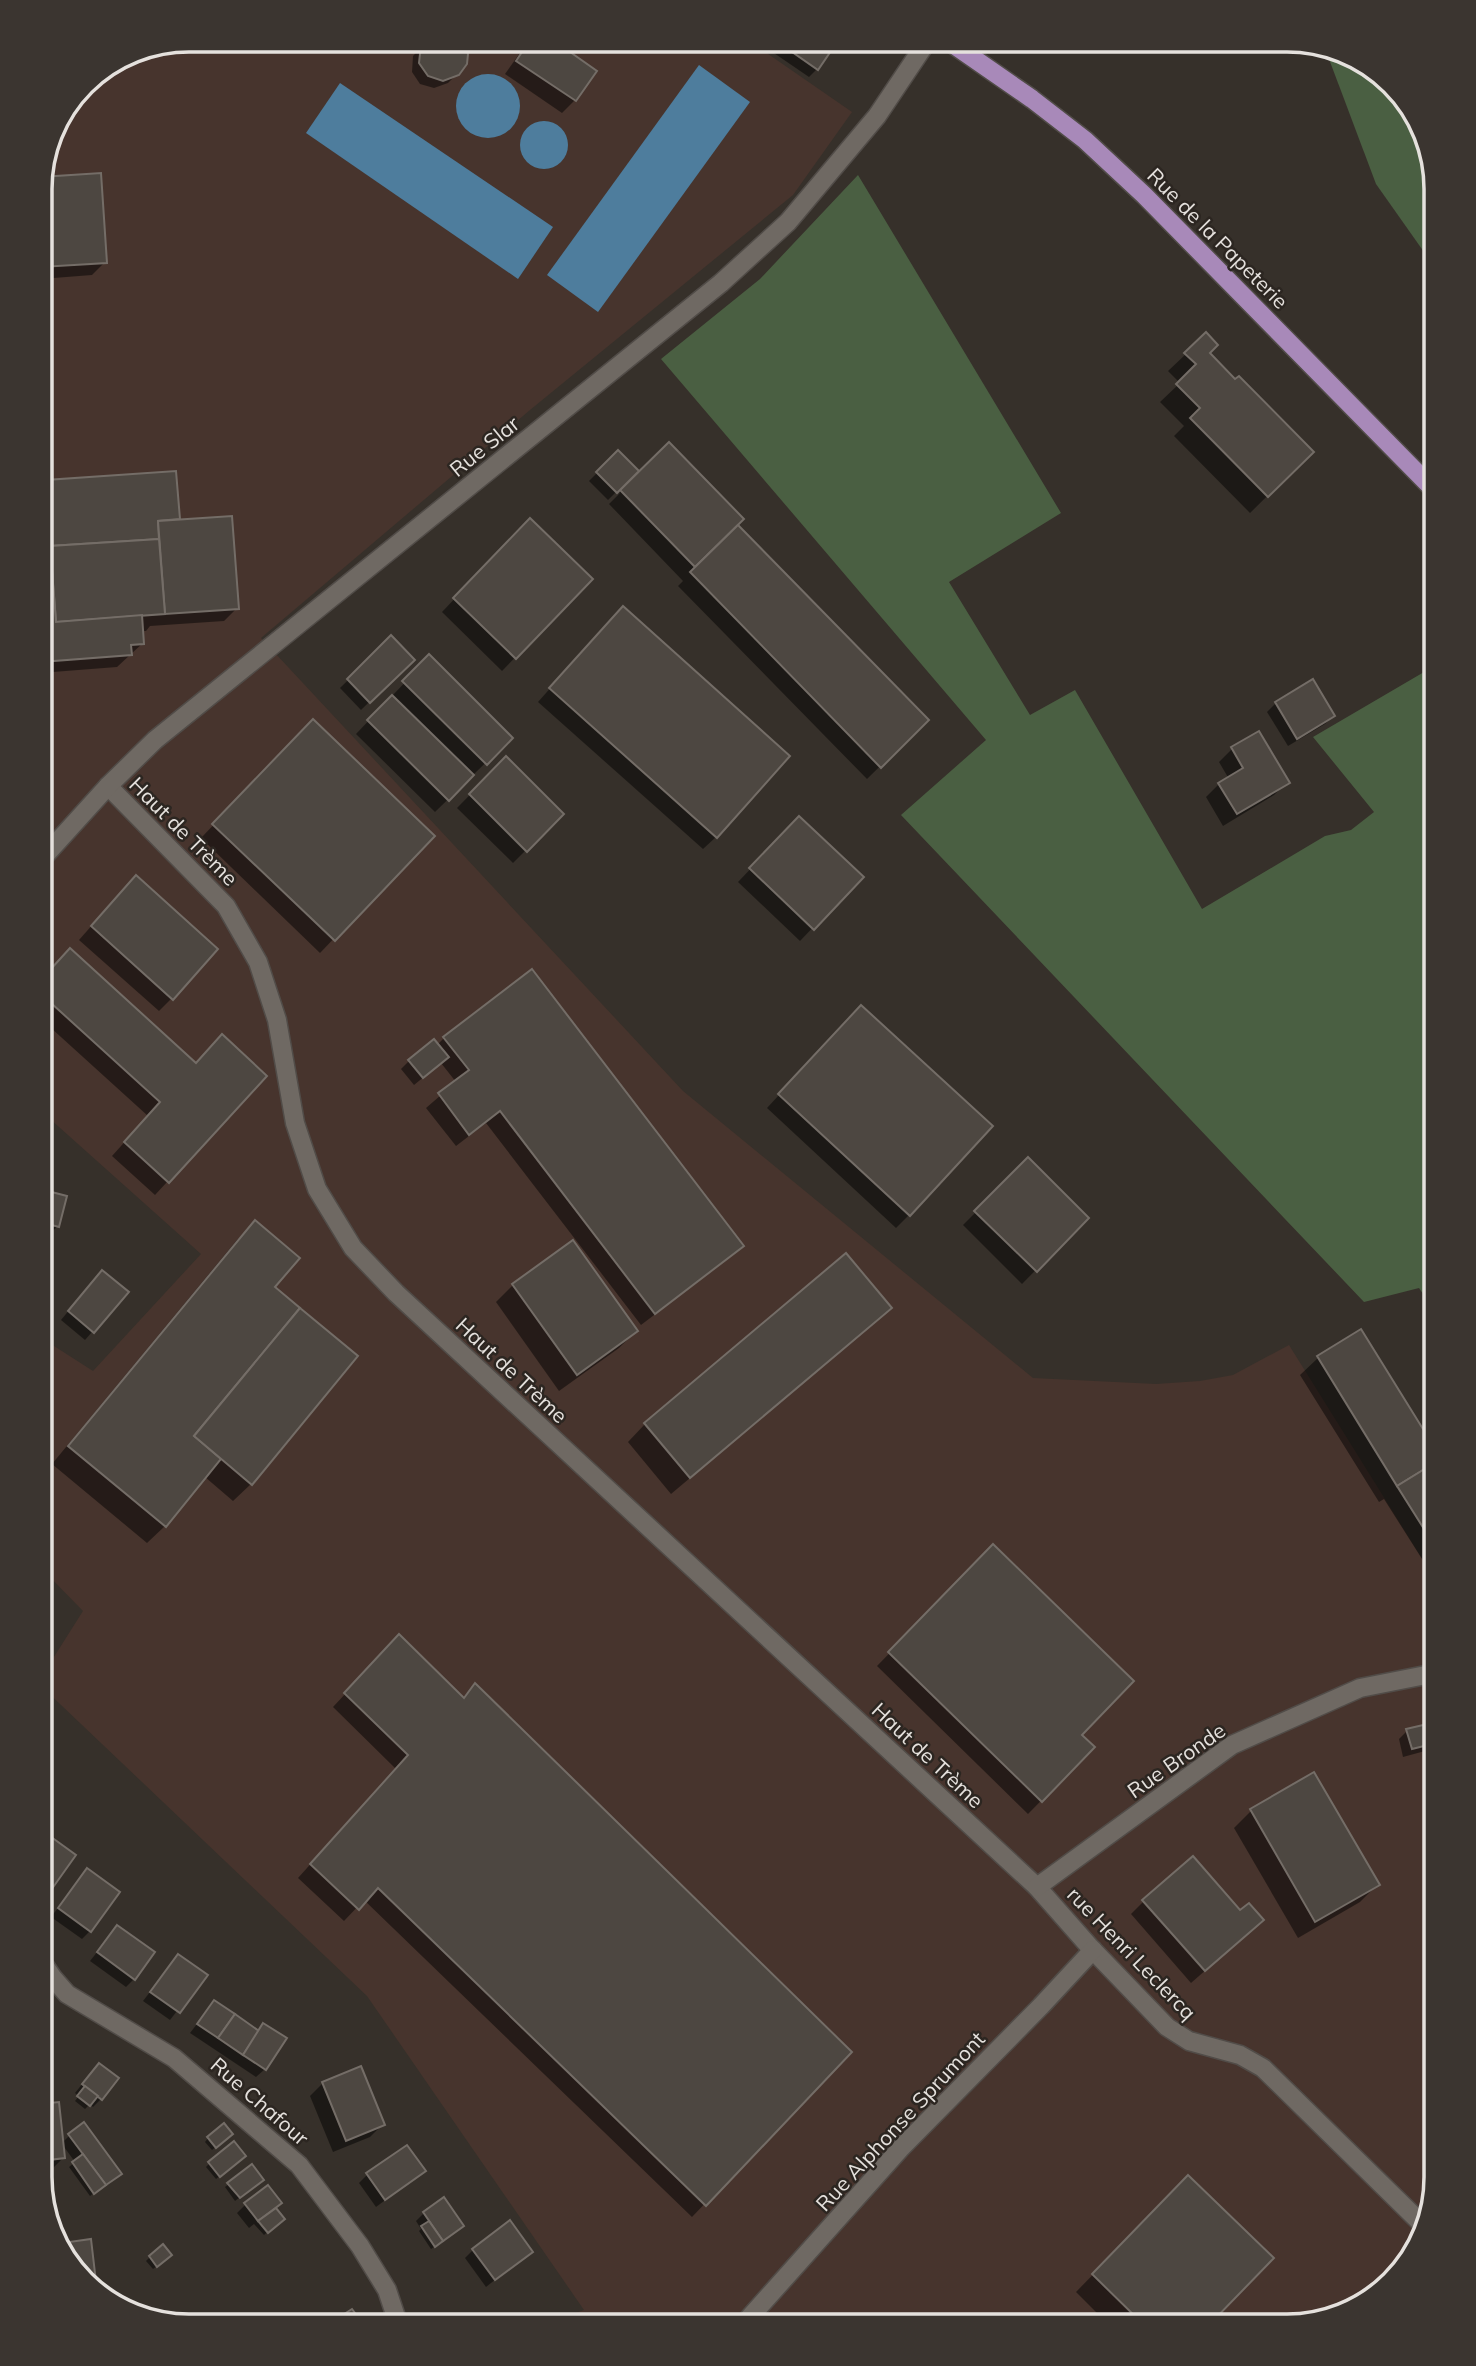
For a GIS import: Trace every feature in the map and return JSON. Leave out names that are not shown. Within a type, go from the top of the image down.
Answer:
[{"type":"main road","name":"Rue de la Papeterie","points":[[966,53],[1085,140],[1144,195],[1424,480]]},
{"type":"street","name":"Rue Slar","points":[[53,847],[108,786],[165,732],[740,266],[788,222],[877,116],[919,53]]},
{"type":"street","name":"Haut de Trème","points":[[108,786],[226,906],[258,962],[277,1020],[295,1123],[317,1189],[353,1248],[405,1301],[1037,1887]]},
{"type":"street","name":"Rue Bronde","points":[[1037,1887],[1232,1745],[1360,1688],[1424,1675]]},
{"type":"street","name":"rue Henri Leclercq","points":[[1037,1887],[1167,2027],[1189,2041],[1240,2054],[1263,2068],[1417,2219]]},
{"type":"street","name":"Rue Alphonse Sprumont","points":[[753,2314],[900,2149],[1093,1950]]},
{"type":"street","name":"Rue Chafour","points":[[52,1977],[67,1994],[174,2058],[299,2165],[360,2246],[387,2290],[395,2313]]},
{"type":"shaded area","points":[[767,53],[852,112],[793,195],[530,410],[261,638],[683,1091],[1033,1378],[1156,1384],[1200,1381],[1233,1375],[1289,1345],[1424,1562],[1424,2176],[1419,2212],[1405,2245],[1395,2260],[1370,2285],[1347,2299],[1322,2309],[1286,2314],[575,2313],[584,2310],[367,1996],[52,1697],[52,1660],[83,1611],[52,1580],[52,1345],[93,1371],[201,1254],[53,1121],[53,181],[63,137],[76,113],[99,87],[137,63],[163,55]]},
{"type":"green space","points":[[1329,60],[1363,76],[1377,87],[1400,113],[1413,137],[1419,154],[1424,190],[1424,252],[1376,184]]},
{"type":"green space","points":[[858,175],[1061,513],[949,582],[1030,715],[1075,690],[1202,909],[1325,836],[1351,830],[1374,812],[1313,737],[1424,672],[1424,1295],[1419,1288],[1364,1302],[901,815],[986,740],[661,359],[760,279]]},
{"type":"water","points":[[699,65],[750,102],[598,312],[547,275]]},
{"type":"water","points":[[482,74],[494,74],[511,83],[518,94],[518,118],[511,129],[494,138],[482,138],[470,133],[461,124],[456,112],[456,100],[461,88],[470,79]]},
{"type":"water","points":[[340,83],[553,227],[518,279],[306,133]]},
{"type":"water","points":[[544,121],[553,122],[561,128],[567,136],[567,154],[561,162],[553,168],[544,169],[535,168],[527,162],[521,154],[520,145],[521,136],[527,128],[535,122]]},
{"type":"building","points":[[420,53],[468,54],[467,64],[459,75],[443,81],[428,76],[419,63]]},
{"type":"building","points":[[521,53],[571,53],[597,71],[576,101],[516,61]]},
{"type":"building","points":[[794,53],[830,53],[818,70]]},
{"type":"building","points":[[101,173],[107,263],[53,266],[54,176]]},
{"type":"building","points":[[1206,332],[1218,345],[1210,353],[1235,379],[1239,376],[1314,452],[1268,497],[1190,418],[1200,408],[1176,384],[1196,364],[1184,353]]},
{"type":"building","points":[[669,442],[744,519],[695,567],[620,490]]},
{"type":"building","points":[[618,450],[639,471],[617,493],[596,472]]},
{"type":"building","points":[[176,471],[180,519],[158,521],[159,539],[53,546],[53,480]]},
{"type":"building","points":[[232,516],[239,609],[165,614],[158,521]]},
{"type":"building","points":[[530,518],[593,579],[516,659],[453,598]]},
{"type":"building","points":[[738,525],[929,720],[881,768],[690,572]]},
{"type":"building","points":[[159,539],[165,614],[56,622],[53,546]]},
{"type":"building","points":[[53,595],[56,622],[142,615],[144,644],[131,645],[132,655],[53,661]]},
{"type":"building","points":[[623,606],[790,756],[717,838],[549,688]]},
{"type":"building","points":[[391,635],[415,660],[370,703],[347,679]]},
{"type":"building","points":[[429,654],[513,738],[487,765],[402,681]]},
{"type":"building","points":[[1313,679],[1335,716],[1297,739],[1275,702]]},
{"type":"building","points":[[392,695],[474,775],[449,801],[367,720]]},
{"type":"building","points":[[313,719],[435,836],[335,941],[212,824]]},
{"type":"building","points":[[1259,731],[1290,783],[1237,814],[1218,783],[1243,768],[1231,747]]},
{"type":"building","points":[[506,756],[564,814],[527,852],[469,794]]},
{"type":"building","points":[[799,816],[864,877],[814,930],[749,868]]},
{"type":"building","points":[[136,875],[218,949],[173,1000],[91,926]]},
{"type":"building","points":[[70,948],[196,1063],[222,1034],[267,1076],[169,1183],[124,1142],[160,1102],[53,1004],[53,967]]},
{"type":"building","points":[[532,969],[744,1246],[655,1314],[500,1111],[469,1135],[438,1093],[469,1070],[443,1037]]},
{"type":"building","points":[[861,1005],[993,1126],[910,1216],[778,1094]]},
{"type":"building","points":[[434,1039],[449,1057],[423,1078],[408,1060]]},
{"type":"building","points":[[1028,1157],[1089,1218],[1037,1272],[974,1211]]},
{"type":"building","points":[[52,1192],[67,1196],[59,1227],[52,1225]]},
{"type":"building","points":[[255,1220],[300,1258],[275,1287],[300,1308],[194,1436],[221,1459],[166,1527],[68,1446]]},
{"type":"building","points":[[573,1240],[638,1331],[577,1375],[512,1284]]},
{"type":"building","points":[[846,1253],[892,1308],[690,1478],[644,1423]]},
{"type":"building","points":[[102,1270],[129,1292],[94,1333],[68,1311]]},
{"type":"building","points":[[300,1308],[358,1356],[252,1485],[194,1436]]},
{"type":"building","points":[[1361,1329],[1424,1431],[1424,1469],[1397,1486],[1317,1356]]},
{"type":"building","points":[[1424,1469],[1424,1529],[1397,1486]]},
{"type":"building","points":[[993,1544],[1134,1681],[1082,1735],[1095,1747],[1042,1802],[888,1652]]},
{"type":"building","points":[[399,1634],[464,1698],[475,1683],[852,2052],[706,2206],[378,1888],[359,1910],[310,1864],[408,1755],[344,1693]]},
{"type":"building","points":[[1424,1725],[1424,1746],[1412,1749],[1406,1729]]},
{"type":"building","points":[[1314,1772],[1380,1885],[1315,1922],[1250,1809]]},
{"type":"building","points":[[52,1838],[76,1855],[52,1889]]},
{"type":"building","points":[[1193,1856],[1240,1910],[1249,1903],[1264,1920],[1205,1971],[1142,1900]]},
{"type":"building","points":[[87,1868],[120,1892],[91,1932],[58,1908]]},
{"type":"building","points":[[117,1925],[155,1952],[135,1980],[97,1952]]},
{"type":"building","points":[[178,1954],[208,1975],[180,2013],[150,1992]]},
{"type":"building","points":[[214,2000],[235,2014],[218,2038],[197,2024]]},
{"type":"building","points":[[235,2014],[259,2031],[243,2055],[218,2038]]},
{"type":"building","points":[[263,2023],[287,2038],[266,2070],[243,2055]]},
{"type":"building","points":[[99,2063],[119,2078],[102,2100],[82,2084]]},
{"type":"building","points":[[361,2066],[385,2125],[346,2141],[322,2082]]},
{"type":"building","points":[[85,2086],[98,2096],[90,2106],[77,2096]]},
{"type":"building","points":[[59,2102],[65,2158],[52,2160],[52,2103]]},
{"type":"building","points":[[84,2122],[122,2174],[106,2185],[68,2134]]},
{"type":"building","points":[[224,2123],[233,2134],[216,2148],[207,2137]]},
{"type":"building","points":[[234,2141],[246,2156],[220,2177],[208,2162]]},
{"type":"building","points":[[407,2145],[426,2171],[385,2200],[366,2173]]},
{"type":"building","points":[[83,2154],[106,2185],[94,2194],[72,2162]]},
{"type":"building","points":[[252,2164],[264,2180],[240,2198],[227,2183]]},
{"type":"building","points":[[1188,2175],[1274,2258],[1220,2314],[1133,2314],[1092,2274]]},
{"type":"building","points":[[268,2185],[282,2203],[258,2221],[244,2203]]},
{"type":"building","points":[[444,2197],[464,2226],[443,2241],[423,2212]]},
{"type":"building","points":[[276,2208],[285,2219],[268,2233],[258,2221]]},
{"type":"building","points":[[510,2220],[533,2252],[495,2280],[472,2249]]},
{"type":"building","points":[[429,2221],[443,2241],[435,2247],[421,2226]]},
{"type":"building","points":[[91,2239],[95,2275],[76,2253],[70,2242]]},
{"type":"building","points":[[163,2244],[172,2255],[157,2267],[149,2256]]}]
